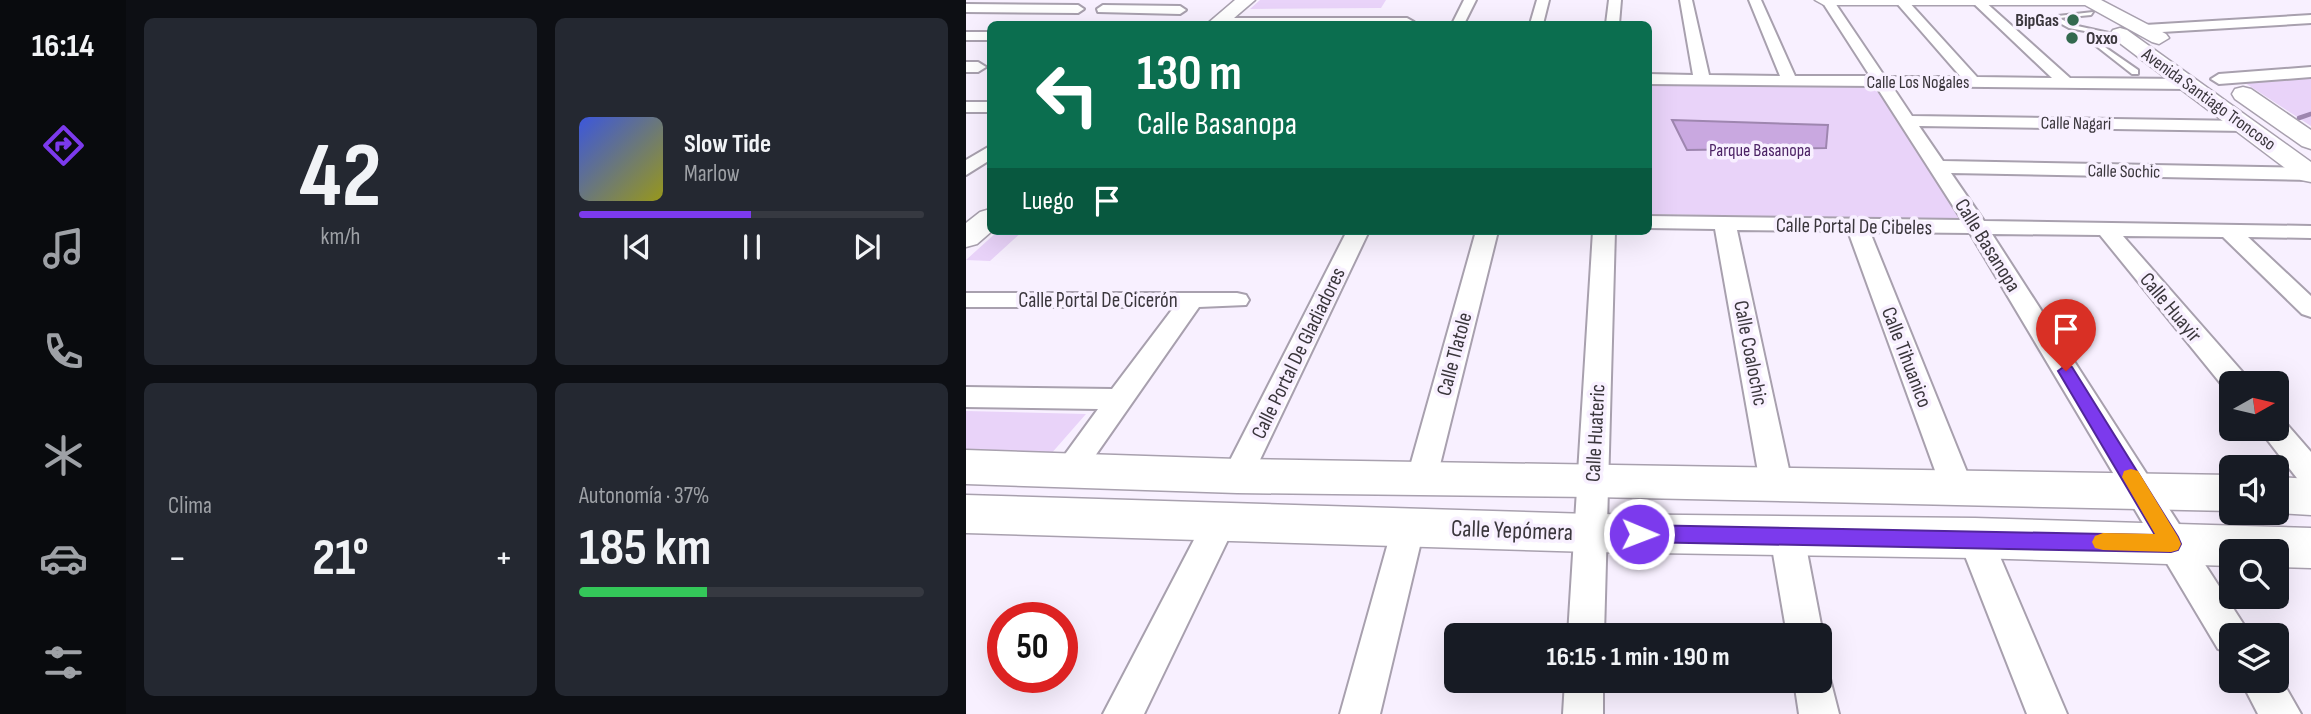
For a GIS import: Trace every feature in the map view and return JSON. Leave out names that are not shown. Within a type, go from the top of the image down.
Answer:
[{"type":"main road","points":[[1220,21],[1246,0]]},
{"type":"main road","points":[[1825,0],[2096,2],[2146,33],[2152,33]]},
{"type":"main road","name":"Avenida Santiago Troncoso","points":[[2073,1],[2096,7],[2152,33],[2179,51]]},
{"type":"main road","name":"Avenida Santiago Troncoso","points":[[2096,7],[2126,48],[2193,74],[2219,79],[2311,141]]},
{"type":"main road","name":"Avenida Santiago Troncoso","points":[[2193,74],[2245,126],[2311,174]]},
{"type":"main road","points":[[966,238],[987,220]]},
{"type":"main road","points":[[966,467],[1070,468],[1237,476],[1776,483],[2219,493]]},
{"type":"main road","points":[[2289,496],[2311,497]]},
{"type":"main road","name":"Calle Yepómera","points":[[966,514],[1409,525],[1590,533],[1975,538],[2311,548]]},
{"type":"street","points":[[1460,21],[1470,0]]},
{"type":"street","points":[[1538,21],[1543,0]]},
{"type":"street","points":[[1613,21],[1615,0]]},
{"type":"street","points":[[1686,0],[1702,80]]},
{"type":"street","points":[[1755,0],[1790,81]]},
{"type":"street","name":"Calle Basanopa","points":[[1825,0],[1978,228],[2222,623]]},
{"type":"street","points":[[1900,0],[1973,83]]},
{"type":"street","points":[[1977,1],[2067,83]]},
{"type":"street","points":[[1103,9],[1184,7],[1164,21]]},
{"type":"street","points":[[966,8],[1078,9]]},
{"type":"street","points":[[1033,21],[1055,9]]},
{"type":"street","points":[[1111,21],[1130,10]]},
{"type":"street","points":[[1266,21],[1387,16],[1404,21]]},
{"type":"street","points":[[2152,33],[2311,19]]},
{"type":"street","points":[[966,36],[987,36]]},
{"type":"street","points":[[2219,79],[2311,72]]},
{"type":"street","name":"Calle Los Nogales","points":[[1652,79],[2067,83],[2193,74]]},
{"type":"street","points":[[969,107],[987,98]]},
{"type":"street","points":[[969,107],[987,107]]},
{"type":"street","name":"Calle Nagari","points":[[1907,121],[2245,126]]},
{"type":"street","points":[[966,153],[987,153]]},
{"type":"street","points":[[966,169],[987,154]]},
{"type":"street","name":"Calle Sochic","points":[[1938,167],[2311,174]]},
{"type":"street","name":"Calle Portal De Cibeles","points":[[1652,222],[2311,232]]},
{"type":"street","name":"Calle Coalochic","points":[[1726,224],[1776,483]]},
{"type":"street","name":"Calle Tihuanico","points":[[1857,226],[1957,487]]},
{"type":"street","name":"Calle Huayir","points":[[2107,230],[2226,371]]},
{"type":"street","points":[[2231,232],[2311,309]]},
{"type":"street","name":"Calle Portal De Gladiadores","points":[[1237,476],[1356,235]]},
{"type":"street","name":"Calle Tlatole","points":[[1422,477],[1486,235]]},
{"type":"street","name":"Calle Huateric","points":[[1586,623],[1604,235]]},
{"type":"street","name":"Calle Portal De Cicerón","points":[[966,300],[1192,300]]},
{"type":"street","points":[[1192,300],[1237,300]]},
{"type":"street","name":"Calle Portal De Cicerón","points":[[1070,468],[1192,300]]},
{"type":"street","points":[[966,397],[1119,399]]},
{"type":"street","points":[[2284,441],[2311,473]]},
{"type":"street","points":[[1123,714],[1221,521]]},
{"type":"street","points":[[1360,714],[1409,525]]},
{"type":"street","points":[[1787,536],[1803,623]]},
{"type":"street","points":[[1975,538],[2047,714]]},
{"type":"street","points":[[1583,714],[1584,693]]},
{"type":"street","points":[[1815,693],[1819,714]]},
{"type":"street","points":[[2268,693],[2281,714]]},
{"type":"lane","points":[[2096,7],[2052,16],[2071,27],[2126,48],[2116,58]]},
{"type":"lane","points":[[2097,44],[2135,72]]},
{"type":"green space","points":[[1260,0],[1386,0],[1381,8],[1250,9]]},
{"type":"green space","points":[[2311,74],[2311,126],[2239,79]]},
{"type":"green space","name":"Parque Basanopa","points":[[1652,83],[1876,86],[1961,220],[1652,214]]},
{"type":"green space","points":[[994,235],[1019,235],[990,261],[966,260]]},
{"type":"green space","points":[[966,411],[1086,414],[1050,455],[966,452]]},
{"type":"shaded area","points":[[1672,120],[1828,125],[1826,148],[1687,150]]},
{"type":"waterway","points":[[2299,118],[2311,114]]},
{"type":"slow traffic","points":[[2103,542],[2171,544],[2131,477]]},
{"type":"place","name":"BipGas","points":[[2073,20]]},
{"type":"place","name":"Oxxo","points":[[2072,38]]},
{"type":"route","points":[[1639,534],[1975,538],[2171,544],[2066,371]]}]
